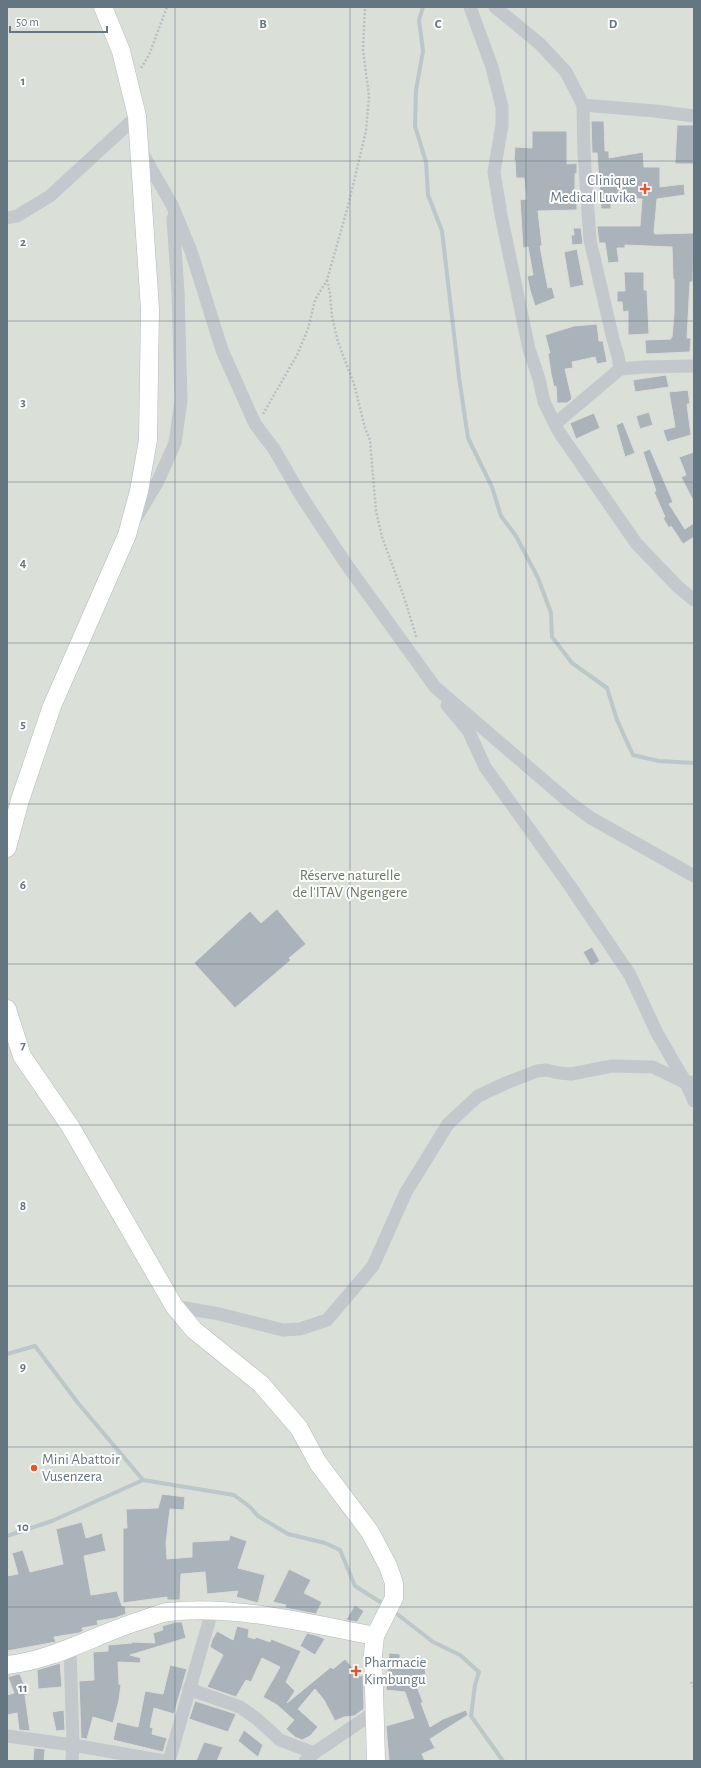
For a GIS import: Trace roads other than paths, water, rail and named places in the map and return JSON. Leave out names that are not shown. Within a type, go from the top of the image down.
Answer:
[{"type":"street","points":[[7,848],[20,800],[52,706],[126,535],[139,491],[148,440],[150,309],[137,116],[120,51],[103,7]]},
{"type":"street","points":[[470,7],[492,66],[502,107],[502,125],[494,172],[501,215],[529,349],[539,379],[544,402],[555,424],[636,543],[676,586],[694,600]]},
{"type":"street","points":[[495,7],[540,44],[566,72],[583,105],[584,153],[590,240],[620,369]]},
{"type":"street","points":[[583,105],[694,116]]},
{"type":"street","points":[[7,218],[17,216],[50,196],[137,116]]},
{"type":"street","points":[[138,146],[172,205],[191,251],[222,350],[255,424],[274,449],[300,494],[344,561],[435,686],[444,702],[469,732],[485,767],[570,886],[630,975],[657,1033],[690,1083],[694,1101]]},
{"type":"street","points":[[126,535],[157,483],[175,442],[180,392],[178,292],[172,205]]},
{"type":"street","points":[[555,424],[620,369],[694,366]]},
{"type":"street","points":[[435,686],[569,802],[591,818],[694,876]]},
{"type":"street","points":[[7,1009],[22,1056],[70,1126],[174,1306],[194,1330],[262,1384],[299,1428],[318,1463],[370,1532],[388,1566],[394,1583],[391,1606],[375,1636],[373,1654],[376,1711],[376,1761]]},
{"type":"street","points":[[174,1306],[219,1314],[283,1330],[300,1329],[326,1320],[373,1266],[406,1192],[448,1124],[478,1096],[537,1071],[546,1070],[572,1074],[612,1066],[652,1066],[690,1083]]},
{"type":"street","points":[[7,1665],[21,1664],[70,1650],[127,1625],[167,1612],[212,1611],[265,1616],[375,1636]]},
{"type":"street","points":[[169,1761],[212,1611]]},
{"type":"street","points":[[70,1650],[73,1745],[72,1761]]},
{"type":"street","points":[[189,1689],[240,1708],[257,1719],[280,1740],[310,1757],[376,1711]]},
{"type":"street","points":[[7,1736],[73,1745],[164,1761]]},
{"type":"waterway","points":[[423,7],[419,20],[423,51],[416,90],[415,126],[426,162],[428,195],[442,231],[459,377],[468,438],[492,487],[501,516],[516,536],[538,578],[551,613],[552,637],[572,663],[607,688],[617,720],[633,755],[659,761],[694,763]]},
{"type":"waterway","points":[[7,1354],[35,1346],[78,1403],[143,1480]]},
{"type":"waterway","points":[[7,1536],[52,1521],[143,1480],[234,1495],[250,1507],[258,1516],[288,1534],[325,1543],[340,1550],[355,1586],[385,1605]]},
{"type":"waterway","points":[[392,1610],[433,1642],[460,1655],[479,1672],[475,1685],[471,1716],[503,1761]]},
{"type":"place","name":"Clinique Medical Luvika","points":[[645,189]]},
{"type":"place","name":"Mini Abattoir Vusenzera","points":[[34,1468]]},
{"type":"place","name":"Pharmacie Kimbungu","points":[[356,1671]]},
{"type":"park label","name":"Réserve naturelle de l'ITAV (Ngengere","points":[[350,884]]}]
